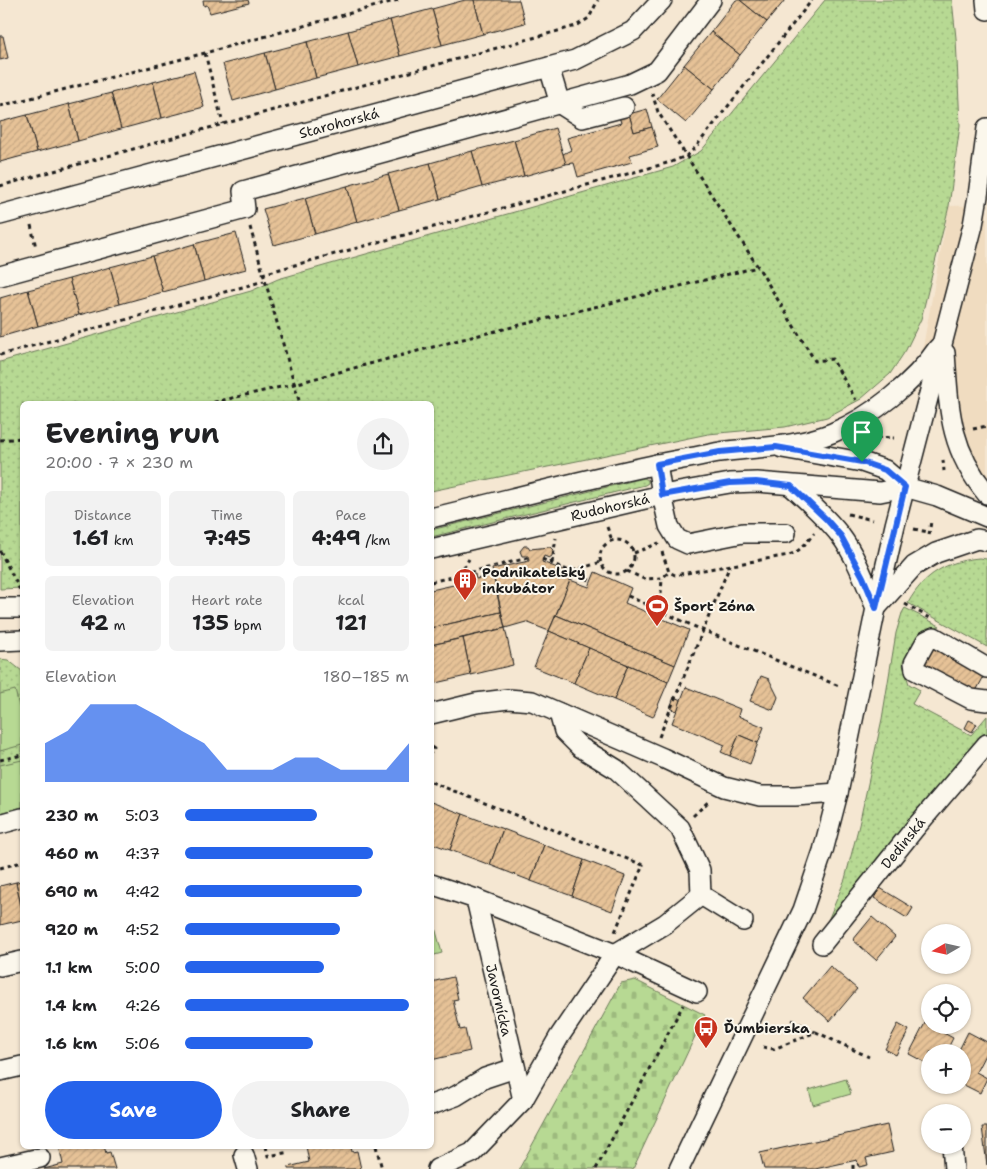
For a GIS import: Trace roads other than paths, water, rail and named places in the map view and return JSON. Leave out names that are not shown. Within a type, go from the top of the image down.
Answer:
[{"type":"street","name":"Starohorská","points":[[0,215],[575,60],[633,31],[662,0]]},
{"type":"street","points":[[0,276],[245,209],[243,191],[630,84],[657,71],[711,0]]},
{"type":"street","points":[[986,0],[987,10]]},
{"type":"street","points":[[549,67],[560,104],[582,118],[624,107]]},
{"type":"street","points":[[679,1169],[803,910],[824,851],[838,793],[876,608],[905,487],[973,224],[987,128]]},
{"type":"street","points":[[434,517],[657,464],[720,452],[776,447],[832,433],[861,418],[893,394],[927,364],[944,339]]},
{"type":"street","points":[[944,339],[949,412],[953,432],[977,482],[987,494]]},
{"type":"street","points":[[776,447],[862,462],[885,470],[905,487],[938,496],[987,517]]},
{"type":"street","points":[[657,464],[669,526],[677,539],[688,544],[743,534],[786,533]]},
{"type":"street","name":"Rudohorská","points":[[434,548],[662,495],[730,483],[756,482],[880,492],[905,487]]},
{"type":"street","points":[[791,486],[841,536],[863,577],[876,608]]},
{"type":"street","points":[[876,608],[914,566],[936,553],[977,539],[987,541]]},
{"type":"street","points":[[0,608],[20,601]]},
{"type":"street","points":[[987,668],[934,637],[926,641],[914,663],[915,670],[971,700],[987,701]]},
{"type":"street","points":[[0,641],[20,640]]},
{"type":"street","points":[[434,713],[476,703],[508,699],[532,701],[663,758],[724,787],[760,796],[838,793]]},
{"type":"street","points":[[559,713],[564,731],[580,747],[616,769],[680,828],[700,870],[702,895]]},
{"type":"street","name":"Dedinská","points":[[822,944],[987,744]]},
{"type":"street","points":[[0,824],[20,819]]},
{"type":"street","points":[[434,885],[476,899],[615,954],[694,990]]},
{"type":"street","points":[[702,895],[743,921]]},
{"type":"street","points":[[446,1167],[472,1153],[523,1100],[559,1037],[615,954],[665,924],[702,895]]},
{"type":"street","name":"Javornícka","points":[[476,899],[523,1100]]},
{"type":"street","points":[[0,966],[20,961]]},
{"type":"street","points":[[0,1071],[20,1066]]},
{"type":"street","points":[[434,1104],[456,1096],[485,1078],[515,1068]]},
{"type":"street","points":[[953,1154],[954,1169]]},
{"type":"street","points":[[0,1168],[40,1158]]},
{"type":"place","name":"Podnikatelský inkubátor","points":[[465,601]]},
{"type":"place","name":"Šport Zóna","points":[[657,627]]},
{"type":"place","name":"Ďumbierska","points":[[706,1049]]}]
